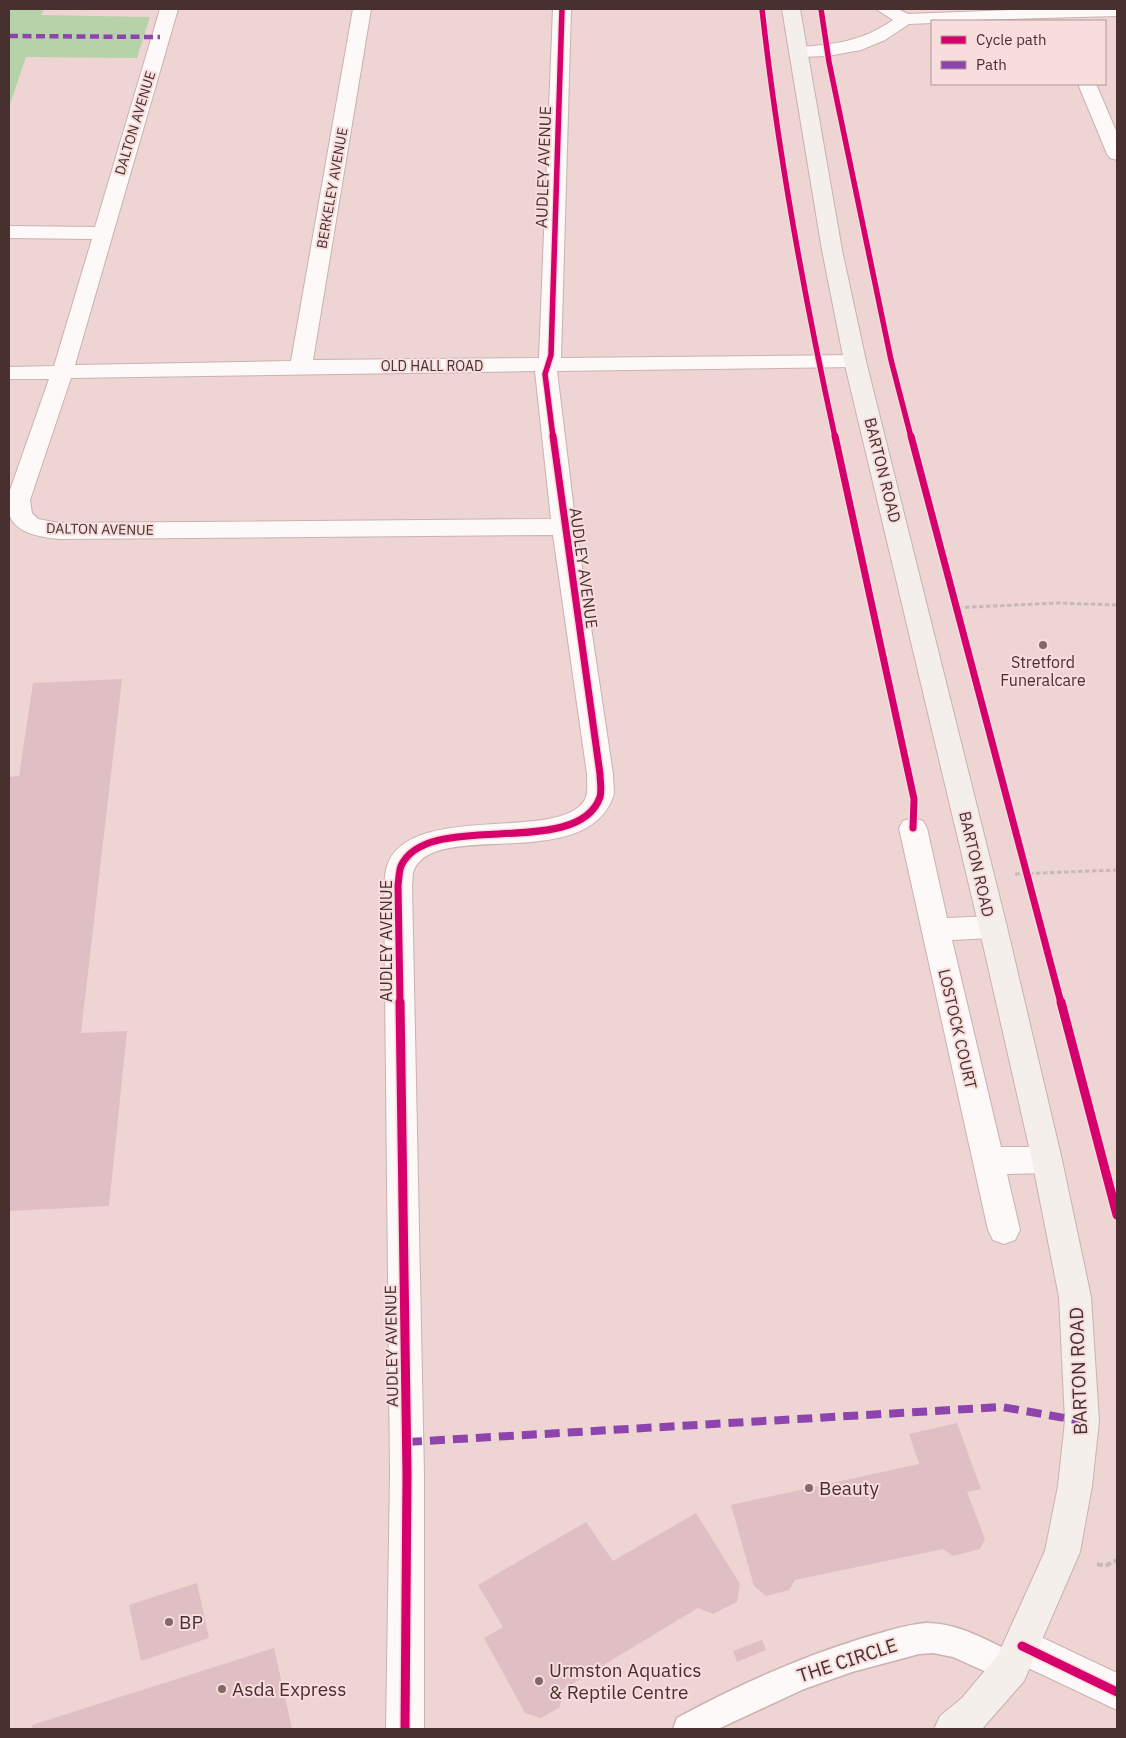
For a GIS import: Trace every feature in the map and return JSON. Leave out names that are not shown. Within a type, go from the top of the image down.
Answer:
[{"type":"street","name":"DALTON AVENUE","points":[[169,9],[62,370],[18,500],[20,516],[24,522],[37,528],[58,531],[564,527]]},
{"type":"street","name":"BERKELEY AVENUE","points":[[301,367],[362,9]]},
{"type":"street","name":"AUDLEY AVENUE","points":[[406,1729],[407,1474],[398,885],[401,866],[414,851],[434,842],[453,837],[531,832],[562,827],[590,814],[600,796],[600,774],[564,527],[545,374],[551,355],[562,9]]},
{"type":"street","name":"BARTON ROAD","points":[[792,9],[832,250],[855,361],[918,609],[1047,1160],[1075,1297],[1082,1422],[1076,1486],[1062,1552],[1017,1657],[975,1711],[953,1729]]},
{"type":"street","points":[[885,9],[905,19],[1058,17],[1117,10]]},
{"type":"street","points":[[798,52],[838,50],[862,45],[885,34],[905,19]]},
{"type":"street","points":[[1087,85],[1117,154]]},
{"type":"street","points":[[9,232],[102,233]]},
{"type":"street","name":"OLD HALL ROAD","points":[[9,373],[62,370],[855,361]]},
{"type":"street","name":"LOSTOCK COURT","points":[[913,828],[1004,1230]]},
{"type":"street","name":"BARTON ROAD","points":[[936,929],[992,927]]},
{"type":"street","points":[[988,1161],[1047,1160]]},
{"type":"street","points":[[1017,1657],[1117,1692]]},
{"type":"lane","name":"THE CIRCLE","points":[[688,1729],[727,1707],[790,1678],[851,1657],[914,1639],[934,1638],[1017,1657]]},
{"type":"path","points":[[954,598],[958,617]]},
{"type":"path","points":[[918,609],[1058,603],[1117,605]]},
{"type":"path","points":[[1023,864],[1028,883]]},
{"type":"path","points":[[980,874],[1117,870]]},
{"type":"green space","points":[[9,9],[44,9],[41,15],[150,17],[137,58],[26,57],[9,107]]},
{"type":"building","points":[[122,679],[81,1033],[127,1031],[109,1206],[9,1211],[9,777],[19,776],[33,683]]},
{"type":"building","points":[[957,1423],[981,1489],[967,1492],[985,1539],[980,1549],[953,1556],[943,1549],[795,1580],[789,1590],[766,1596],[754,1586],[731,1505],[919,1464],[909,1434]]},
{"type":"building","points":[[696,1513],[740,1584],[737,1602],[713,1614],[698,1608],[562,1690],[560,1707],[541,1718],[525,1713],[484,1638],[503,1627],[478,1585],[586,1522],[613,1561]]},
{"type":"building","points":[[197,1583],[209,1638],[141,1661],[129,1605]]},
{"type":"building","points":[[762,1640],[766,1650],[737,1662],[733,1651]]},
{"type":"building","points":[[274,1648],[292,1729],[33,1729],[32,1725]]},
{"type":"marked path","points":[[9,36],[160,37]]},
{"type":"marked path","points":[[407,1442],[1002,1407],[1082,1421]]},
{"type":"cycle path","points":[[405,1729],[407,1474],[398,885],[401,866],[414,851],[434,842],[453,837],[531,832],[562,827],[590,813],[600,796],[600,774],[564,527],[545,374],[551,355],[562,9]]},
{"type":"cycle path","points":[[762,9],[770,81],[812,332],[914,799],[913,828]]},
{"type":"cycle path","points":[[821,9],[829,62],[891,360],[1117,1215]]},
{"type":"cycle path","points":[[1022,1646],[1117,1692]]},
{"type":"place","name":"Stretford Funeralcare","points":[[1043,645]]},
{"type":"place","name":"Beauty","points":[[809,1488]]},
{"type":"place","name":"BP","points":[[169,1622]]},
{"type":"place","name":"Urmston Aquatics & Reptile Centre","points":[[539,1681]]},
{"type":"place","name":"Asda Express","points":[[222,1689]]}]
